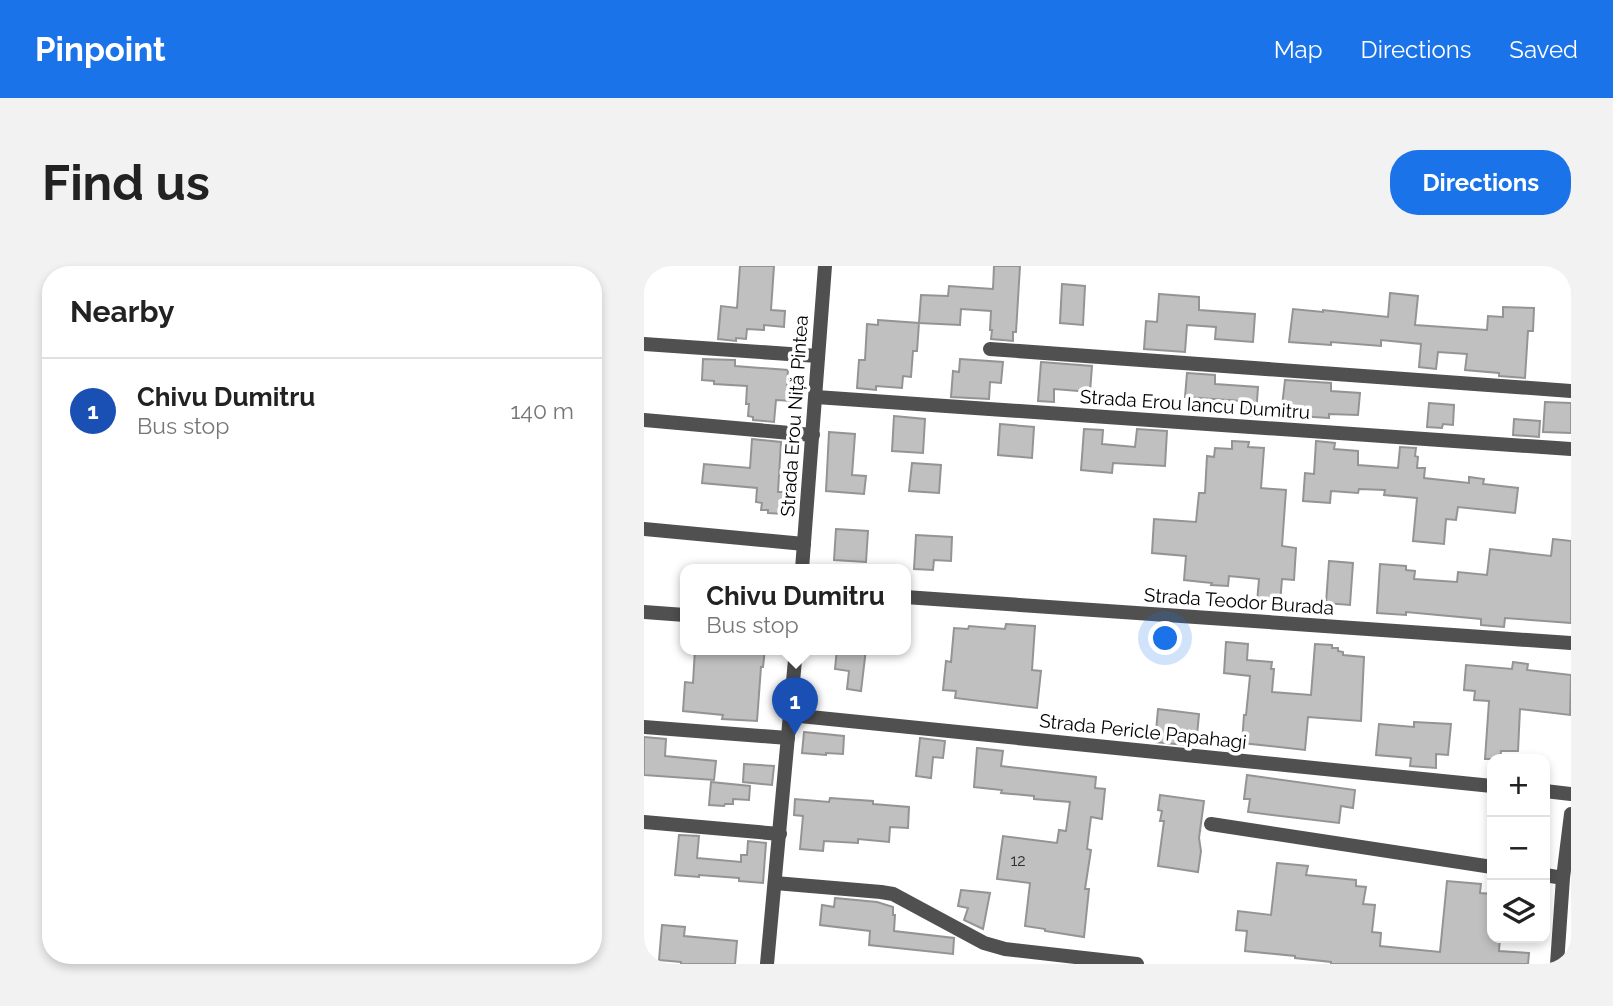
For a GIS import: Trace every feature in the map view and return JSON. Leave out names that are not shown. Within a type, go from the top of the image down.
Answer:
[{"type":"street","name":"Strada Erou Niță Pintea","points":[[802,564],[825,266]]},
{"type":"street","points":[[644,344],[818,356]]},
{"type":"street","points":[[990,349],[1571,391]]},
{"type":"street","name":"Strada Erou Iancu Dumitru","points":[[816,397],[1571,449]]},
{"type":"street","points":[[644,420],[813,435]]},
{"type":"street","points":[[644,529],[804,544]]},
{"type":"street","name":"Strada Teodor Burada","points":[[911,597],[1571,643]]},
{"type":"street","points":[[644,612],[680,615]]},
{"type":"street","points":[[767,964],[795,655]]},
{"type":"street","name":"Strada Pericle Papahagi","points":[[790,715],[1487,785]]},
{"type":"street","points":[[644,727],[788,738]]},
{"type":"street","points":[[1550,792],[1571,794]]},
{"type":"street","points":[[1557,964],[1571,814]]},
{"type":"street","points":[[644,822],[780,834]]},
{"type":"street","points":[[1211,824],[1487,866]]},
{"type":"street","points":[[1550,876],[1563,878]]},
{"type":"street","points":[[775,883],[893,894],[984,943],[1005,949],[1138,964]]},
{"type":"building","points":[[740,266],[774,266],[771,310],[785,311],[784,327],[764,325],[764,330],[747,329],[746,339],[718,339],[721,306],[737,308]]},
{"type":"building","points":[[994,266],[1020,266],[1016,332],[1013,332],[1013,341],[991,339],[991,311],[961,309],[960,325],[919,323],[921,295],[948,296],[949,286],[993,289]]},
{"type":"building","points":[[1062,284],[1085,286],[1083,325],[1060,323]]},
{"type":"building","points":[[1390,293],[1418,296],[1415,325],[1487,330],[1488,316],[1503,317],[1503,307],[1534,308],[1533,331],[1528,331],[1525,378],[1465,370],[1467,354],[1438,352],[1436,369],[1419,367],[1421,344],[1381,340],[1381,346],[1289,342],[1293,309],[1388,317]]},
{"type":"building","points":[[1159,294],[1199,297],[1199,310],[1255,314],[1253,342],[1215,339],[1216,327],[1187,325],[1185,352],[1144,349],[1146,321],[1157,322]]},
{"type":"building","points":[[878,320],[919,323],[917,351],[913,351],[911,377],[903,376],[902,388],[857,388],[859,360],[865,360],[867,324],[878,325]]},
{"type":"building","points":[[703,359],[735,360],[735,366],[788,370],[787,386],[793,387],[792,401],[776,400],[774,422],[753,420],[753,417],[748,416],[747,386],[714,384],[714,381],[702,380]]},
{"type":"building","points":[[960,359],[1003,362],[1001,383],[990,382],[989,399],[951,397],[953,371],[959,372]]},
{"type":"building","points":[[1041,362],[1092,366],[1090,392],[1054,389],[1054,402],[1038,401]]},
{"type":"building","points":[[1187,373],[1215,375],[1215,384],[1258,387],[1256,416],[1240,415],[1241,401],[1185,397]]},
{"type":"building","points":[[1285,380],[1331,383],[1331,391],[1360,393],[1358,415],[1329,414],[1329,418],[1281,415]]},
{"type":"building","points":[[1545,402],[1571,403],[1571,433],[1543,432]]},
{"type":"building","points":[[1429,403],[1454,405],[1453,425],[1443,424],[1442,428],[1427,427]]},
{"type":"building","points":[[894,416],[925,419],[923,453],[892,451]]},
{"type":"building","points":[[1514,419],[1540,421],[1539,437],[1513,435]]},
{"type":"building","points":[[1000,424],[1034,427],[1032,458],[998,455]]},
{"type":"building","points":[[1084,429],[1103,430],[1102,444],[1135,447],[1137,429],[1167,431],[1165,466],[1113,463],[1112,473],[1081,470]]},
{"type":"building","points":[[829,432],[855,434],[852,475],[866,476],[864,494],[826,491]]},
{"type":"building","points":[[752,439],[781,442],[778,492],[786,492],[784,514],[761,510],[762,503],[756,502],[757,488],[702,483],[704,464],[750,468]]},
{"type":"building","points":[[1232,441],[1249,442],[1248,447],[1264,448],[1261,488],[1286,490],[1282,546],[1296,548],[1294,580],[1282,579],[1280,604],[1257,602],[1259,579],[1229,576],[1228,586],[1184,580],[1186,556],[1152,553],[1154,519],[1196,522],[1199,493],[1205,493],[1207,456],[1214,457],[1215,448],[1232,449]]},
{"type":"building","points":[[1316,441],[1335,443],[1334,449],[1358,451],[1358,465],[1398,468],[1400,447],[1416,448],[1417,468],[1425,468],[1424,478],[1469,483],[1469,477],[1484,479],[1483,484],[1518,488],[1515,513],[1458,507],[1456,520],[1446,519],[1444,544],[1413,541],[1417,498],[1384,495],[1385,490],[1359,489],[1358,493],[1331,491],[1330,503],[1303,501],[1305,473],[1314,474]]},
{"type":"building","points":[[912,463],[941,465],[939,493],[909,491]]},
{"type":"building","points":[[836,529],[868,531],[866,562],[834,560]]},
{"type":"building","points":[[916,535],[952,537],[951,561],[934,560],[933,570],[914,569]]},
{"type":"building","points":[[1553,539],[1571,541],[1571,623],[1505,618],[1504,627],[1481,625],[1481,619],[1406,612],[1406,615],[1377,613],[1380,564],[1406,566],[1406,570],[1415,571],[1414,579],[1457,582],[1458,572],[1487,575],[1490,549],[1551,556]]},
{"type":"building","points":[[1329,561],[1353,563],[1350,605],[1326,603]]},
{"type":"building","points":[[1006,624],[1035,626],[1032,670],[1041,671],[1037,708],[955,698],[956,691],[943,690],[946,661],[951,662],[954,628],[968,629],[969,626],[1005,629]]},
{"type":"building","points":[[1226,642],[1248,644],[1247,660],[1272,662],[1272,692],[1311,695],[1315,644],[1332,645],[1332,648],[1343,652],[1343,655],[1364,657],[1361,721],[1308,717],[1305,750],[1242,743],[1250,676],[1224,673]]},
{"type":"building","points":[[695,655],[764,655],[757,721],[722,719],[723,715],[683,711],[685,682],[693,683]]},
{"type":"building","points":[[836,655],[865,655],[861,691],[847,689],[849,671],[835,669]]},
{"type":"building","points":[[1513,662],[1528,664],[1527,670],[1571,675],[1570,715],[1520,709],[1518,751],[1487,754],[1485,759],[1489,701],[1474,700],[1475,691],[1464,690],[1466,665],[1512,669]]},
{"type":"building","points":[[1158,709],[1199,714],[1196,746],[1155,742]]},
{"type":"building","points":[[1414,722],[1451,724],[1448,755],[1436,754],[1436,768],[1410,766],[1411,758],[1376,755],[1379,724],[1414,727]]},
{"type":"building","points":[[804,732],[844,736],[843,754],[802,753]]},
{"type":"building","points":[[644,737],[666,739],[665,756],[716,761],[714,780],[644,775]]},
{"type":"building","points":[[920,738],[945,741],[943,758],[933,757],[931,778],[916,776]]},
{"type":"building","points":[[977,748],[1003,751],[1001,766],[1096,777],[1095,788],[1105,789],[1102,819],[1091,817],[1087,849],[1091,850],[1085,889],[1089,889],[1084,937],[1025,926],[1030,883],[997,879],[1003,836],[1057,843],[1059,830],[1066,831],[1070,802],[1034,799],[1034,796],[974,787]]},
{"type":"building","points":[[744,764],[774,766],[772,785],[743,782]]},
{"type":"building","points":[[1247,775],[1355,790],[1353,808],[1341,806],[1339,823],[1248,812],[1250,799],[1244,799]]},
{"type":"building","points":[[711,782],[750,786],[749,800],[733,799],[733,804],[709,805]]},
{"type":"building","points":[[1160,795],[1204,801],[1198,872],[1158,866],[1164,821],[1160,821],[1162,811],[1158,810]]},
{"type":"building","points":[[830,798],[909,807],[908,828],[890,827],[889,842],[858,839],[858,843],[824,841],[823,851],[800,849],[803,816],[794,815],[795,799],[829,802]]},
{"type":"building","points":[[679,835],[699,836],[697,858],[741,862],[741,855],[747,855],[748,841],[766,843],[763,883],[739,881],[739,878],[675,875]]},
{"type":"building","points":[[1277,863],[1308,866],[1306,875],[1356,880],[1356,886],[1366,887],[1363,904],[1375,905],[1372,932],[1381,933],[1380,946],[1440,952],[1447,881],[1481,884],[1480,893],[1487,894],[1487,943],[1500,943],[1499,951],[1529,953],[1528,964],[1331,964],[1295,956],[1245,951],[1247,931],[1236,930],[1238,911],[1271,915]]},
{"type":"building","points":[[961,890],[990,893],[983,929],[964,920],[968,908],[958,906]]},
{"type":"building","points":[[835,898],[877,902],[893,907],[894,931],[954,938],[953,954],[869,945],[870,931],[820,925],[822,905],[834,907]]},
{"type":"building","points":[[662,925],[685,927],[684,936],[737,941],[735,964],[681,964],[659,960]]},
{"type":"place","name":"Chivu Dumitru","points":[[795,735]]}]
